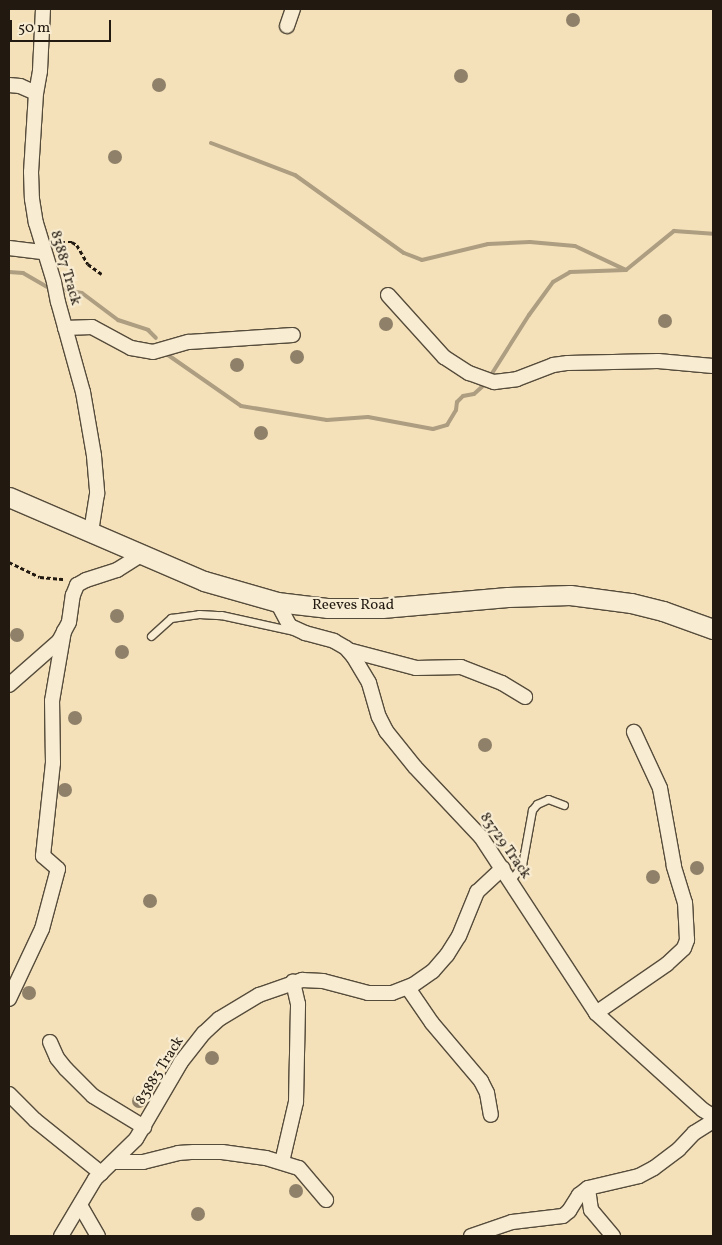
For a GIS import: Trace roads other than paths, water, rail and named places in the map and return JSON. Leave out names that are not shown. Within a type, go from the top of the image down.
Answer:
[{"type":"street","name":"83887 Track","points":[[42,9],[40,71],[36,93],[31,187],[36,223],[54,282],[83,392],[94,456],[97,494],[91,532]]},
{"type":"street","points":[[287,26],[294,9]]},
{"type":"street","points":[[9,85],[20,86],[36,93]]},
{"type":"street","points":[[9,248],[43,248]]},
{"type":"street","points":[[388,295],[444,357],[469,373],[494,382],[517,379],[553,365],[568,363],[658,361],[713,366]]},
{"type":"street","points":[[65,328],[92,327],[131,348],[153,352],[189,342],[293,335]]},
{"type":"street","name":"Reeves Road","points":[[9,497],[204,581],[277,602],[328,608],[382,608],[526,596],[570,595],[631,603],[663,611],[713,629]]},
{"type":"street","points":[[9,685],[59,641],[69,622],[74,590],[77,585],[86,580],[112,573],[142,555]]},
{"type":"street","name":"83729 Track","points":[[277,602],[290,626],[304,633],[334,641],[348,650],[365,672],[386,732],[415,767],[472,826],[511,880],[565,968],[596,1013],[703,1110],[713,1116]]},
{"type":"street","points":[[9,999],[42,929],[58,869],[43,856],[53,763],[52,701],[64,631]]},
{"type":"street","points":[[348,650],[416,668],[461,667],[502,683],[525,696]]},
{"type":"street","points":[[596,1013],[668,964],[684,948],[687,940],[684,903],[674,866],[660,788],[634,732]]},
{"type":"street","name":"83883 Track","points":[[61,1236],[101,1173],[115,1162],[136,1140],[182,1062],[204,1033],[232,1010],[259,995],[293,982],[308,979],[323,980],[368,993],[386,994],[408,988],[433,971],[447,955],[459,936],[477,892],[503,868]]},
{"type":"street","points":[[282,1162],[296,1102],[298,1004],[293,982]]},
{"type":"street","points":[[408,988],[432,1023],[481,1081],[487,1093],[491,1115]]},
{"type":"street","points":[[50,1042],[57,1058],[93,1096],[144,1127]]},
{"type":"street","points":[[9,1094],[35,1120],[101,1173]]},
{"type":"street","points":[[471,1236],[512,1222],[538,1221],[564,1216],[579,1195],[588,1188],[624,1180],[654,1168],[679,1149],[694,1134],[713,1122]]},
{"type":"street","points":[[115,1162],[143,1162],[178,1153],[194,1152],[222,1152],[282,1162],[299,1168],[326,1200]]},
{"type":"street","points":[[588,1188],[591,1210],[613,1236]]},
{"type":"street","points":[[80,1205],[98,1236]]},
{"type":"lane","points":[[151,636],[171,618],[199,614],[221,615],[304,633]]},
{"type":"lane","points":[[511,880],[522,865],[532,810],[536,804],[548,799],[564,805]]},
{"type":"waterway","points":[[211,143],[295,175],[404,253],[422,260],[488,244],[530,242],[575,246],[626,270]]},
{"type":"waterway","points":[[491,375],[529,315],[553,282],[570,272],[626,270],[674,231],[713,234]]},
{"type":"waterway","points":[[9,272],[23,273],[47,287]]},
{"type":"waterway","points":[[66,290],[82,293],[118,320],[148,330],[156,338]]},
{"type":"waterway","points":[[168,355],[241,406],[327,420],[368,417],[433,429],[447,425],[456,410],[457,402],[463,396],[474,394],[485,384]]}]
